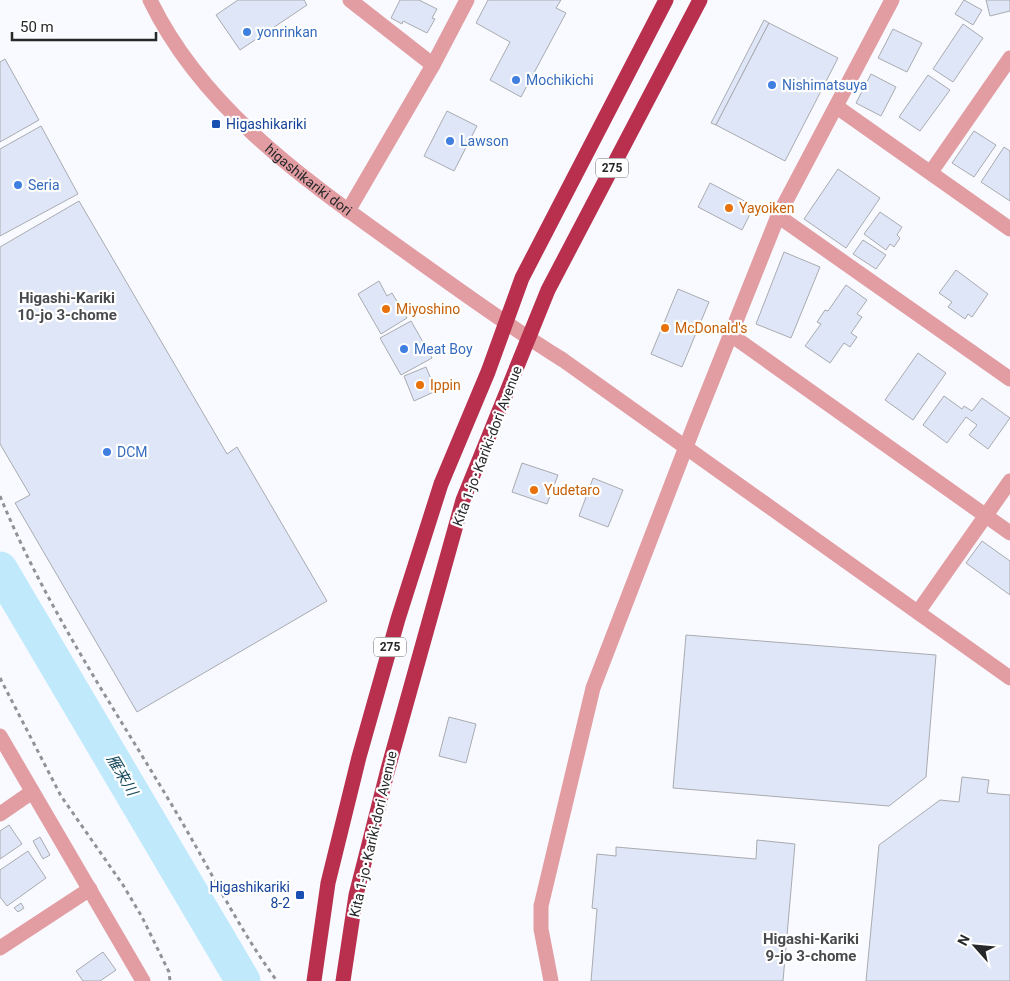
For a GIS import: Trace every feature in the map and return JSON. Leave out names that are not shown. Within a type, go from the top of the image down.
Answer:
[{"type":"highway","name":"Kita 1-jo･Kariki-dori Avenue","points":[[314,981],[328,882],[359,757],[398,619],[441,484],[488,372],[504,323],[522,278],[666,0]]},
{"type":"highway","name":"Kita 1-jo･Kariki-dori Avenue","points":[[342,981],[356,895],[388,768],[463,500],[530,340],[548,290],[700,0]]},
{"type":"street","name":"higashikariki dori","points":[[150,0],[164,29],[195,71],[244,127],[291,167],[348,211],[504,323],[563,360],[685,449],[1010,678]]},
{"type":"street","points":[[350,0],[433,65]]},
{"type":"street","points":[[348,211],[433,65],[467,0]]},
{"type":"street","points":[[552,981],[541,929],[541,906],[593,688],[685,449],[778,216],[892,0]]},
{"type":"street","points":[[931,172],[1010,58]]},
{"type":"street","points":[[837,107],[1010,229]]},
{"type":"street","points":[[778,216],[1010,380]]},
{"type":"street","points":[[731,335],[1010,532]]},
{"type":"street","points":[[918,612],[1010,481]]},
{"type":"street","points":[[0,736],[143,981]]},
{"type":"street","points":[[0,814],[32,792]]},
{"type":"street","points":[[0,948],[90,889]]},
{"type":"path","points":[[0,496],[30,562],[114,712],[176,812],[246,937],[277,981]]},
{"type":"path","points":[[0,678],[61,796],[124,886],[142,917],[169,972],[170,981]]},
{"type":"building","name":"yonrinkan","points":[[238,0],[304,0],[307,5],[240,50],[216,15]]},
{"type":"building","points":[[400,0],[419,0],[437,9],[432,18],[435,19],[427,33],[403,21],[402,24],[391,18]]},
{"type":"building","points":[[488,0],[561,0],[556,8],[566,13],[521,97],[490,80],[510,42],[476,23]]},
{"type":"building","points":[[964,0],[982,10],[973,25],[955,14]]},
{"type":"building","points":[[986,0],[1010,0],[1010,11],[990,16]]},
{"type":"building","points":[[764,20],[769,23],[716,125],[711,123]]},
{"type":"building","points":[[769,23],[838,58],[785,161],[716,125]]},
{"type":"building","points":[[963,24],[983,38],[953,82],[933,69]]},
{"type":"building","points":[[893,29],[922,43],[907,72],[878,58]]},
{"type":"building","points":[[5,59],[39,120],[0,142],[0,62]]},
{"type":"building","points":[[871,74],[896,87],[881,116],[856,103]]},
{"type":"building","points":[[928,75],[950,90],[920,131],[899,117]]},
{"type":"building","name":"Lawson","points":[[447,111],[477,126],[454,171],[424,156]]},
{"type":"building","points":[[41,126],[78,194],[0,236],[0,149]]},
{"type":"building","points":[[974,131],[996,145],[974,177],[952,163]]},
{"type":"building","points":[[1004,147],[1010,151],[1010,201],[981,182]]},
{"type":"building","points":[[838,169],[880,198],[846,248],[804,219]]},
{"type":"building","points":[[710,183],[754,206],[742,230],[698,207]]},
{"type":"building","points":[[79,201],[227,454],[237,447],[327,601],[137,712],[15,503],[30,495],[0,444],[0,247]]},
{"type":"building","points":[[880,212],[902,227],[897,235],[900,238],[894,247],[890,244],[886,250],[864,234]]},
{"type":"building","points":[[863,240],[886,255],[876,269],[853,254]]},
{"type":"building","points":[[784,252],[820,267],[791,338],[756,324]]},
{"type":"building","points":[[956,270],[988,294],[972,317],[968,314],[965,319],[948,307],[952,302],[939,293]]},
{"type":"building","points":[[379,281],[387,296],[392,293],[407,318],[381,334],[358,294]]},
{"type":"building","points":[[846,285],[867,300],[857,314],[862,317],[851,333],[857,337],[850,347],[844,343],[830,363],[805,346],[821,324],[817,322],[825,310],[828,311]]},
{"type":"building","points":[[678,289],[709,302],[682,367],[651,354]]},
{"type":"building","points":[[411,321],[432,358],[401,375],[380,338]]},
{"type":"building","points":[[918,353],[946,373],[913,420],[885,400]]},
{"type":"building","points":[[426,367],[436,391],[414,401],[404,376]]},
{"type":"building","points":[[944,396],[962,409],[964,406],[972,411],[982,398],[1010,418],[988,449],[969,435],[977,425],[966,417],[947,443],[923,425]]},
{"type":"building","points":[[522,463],[558,475],[547,504],[512,492]]},
{"type":"building","points":[[593,478],[623,490],[608,527],[579,516]]},
{"type":"building","points":[[982,541],[1010,561],[1010,595],[966,563]]},
{"type":"building","points":[[686,635],[936,655],[926,777],[889,806],[673,788]]},
{"type":"building","points":[[449,717],[476,724],[466,763],[439,756]]},
{"type":"building","points":[[962,777],[989,780],[987,793],[1010,795],[1010,981],[866,981],[879,845],[940,800],[959,802]]},
{"type":"building","points":[[9,825],[22,844],[0,859],[0,831]]},
{"type":"building","points":[[40,837],[50,855],[43,859],[33,841]]},
{"type":"building","points":[[757,840],[795,844],[783,981],[591,981],[597,909],[592,908],[597,854],[616,856],[616,847],[756,859]]},
{"type":"building","points":[[28,851],[46,878],[7,906],[0,897],[0,870]]},
{"type":"building","points":[[21,903],[24,908],[18,912],[14,908]]},
{"type":"building","points":[[103,952],[116,970],[100,981],[83,981],[76,971]]},
{"type":"waterway","name":"雁来川","points":[[0,569],[243,981]]},
{"type":"place","name":"yonrinkan","points":[[247,32]]},
{"type":"place","name":"Mochikichi","points":[[516,80]]},
{"type":"place","name":"Nishimatsuya","points":[[772,85]]},
{"type":"place","name":"Higashikariki","points":[[216,124]]},
{"type":"place","name":"Lawson","points":[[450,141]]},
{"type":"place","name":"Seria","points":[[18,185]]},
{"type":"place","name":"Yayoiken","points":[[729,208]]},
{"type":"place","name":"Miyoshino","points":[[386,309]]},
{"type":"place","name":"McDonald's","points":[[665,328]]},
{"type":"place","name":"Meat Boy","points":[[404,349]]},
{"type":"place","name":"Ippin","points":[[420,385]]},
{"type":"place","name":"DCM","points":[[107,452]]},
{"type":"place","name":"Yudetaro","points":[[534,490]]},
{"type":"place","name":"Higashikariki 8-2","points":[[300,895]]},
{"type":"district","name":"Higashi-Kariki 10-jo 3-chome","points":[[67,306]]},
{"type":"district","name":"Higashi-Kariki 9-jo 3-chome","points":[[811,948]]}]
